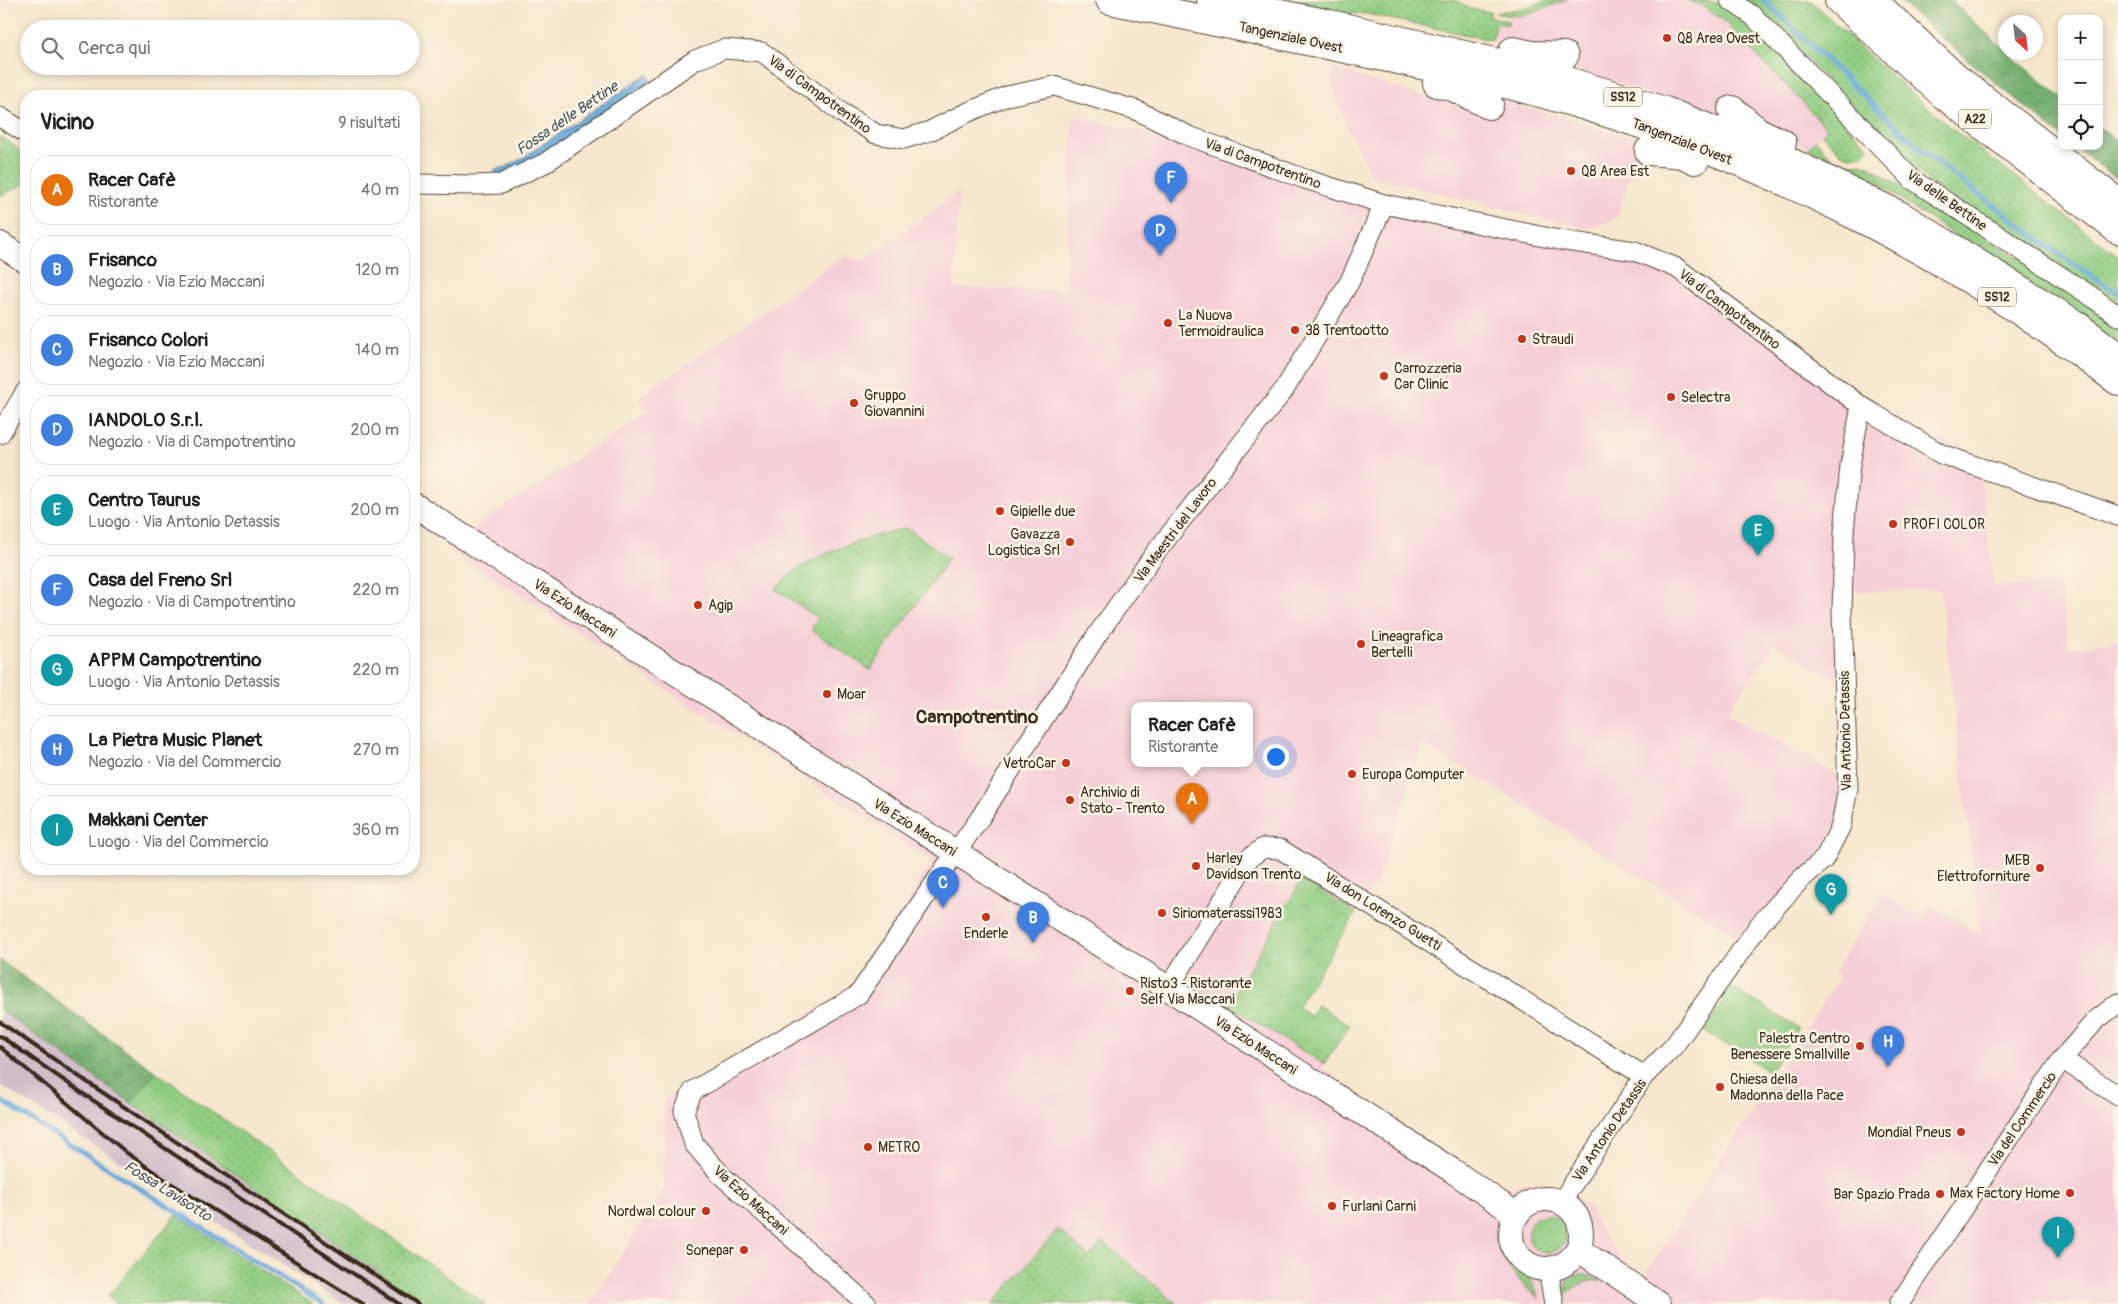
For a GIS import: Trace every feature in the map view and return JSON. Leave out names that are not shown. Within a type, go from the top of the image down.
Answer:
[{"type":"highway","name":"Tangenziale Ovest","points":[[1110,0],[1327,34],[1538,72],[1665,111],[1778,156],[1901,216],[2075,324],[2118,357]]},
{"type":"highway","name":"Tangenziale Ovest","points":[[1211,0],[1454,72],[1584,106],[1649,127],[1765,172],[1870,221],[1984,288],[2118,381]]},
{"type":"highway","name":"A22","points":[[1839,0],[1945,96],[2118,230]]},
{"type":"highway","name":"A22","points":[[1872,0],[1956,77],[2118,202]]},
{"type":"highway","points":[[1489,105],[1451,86],[1349,62],[1327,34],[1370,21],[1532,55],[1564,56]]},
{"type":"highway","points":[[1732,110],[1757,131],[1869,184],[1901,216]]},
{"type":"highway","points":[[1649,151],[1683,154],[1823,214],[1870,221]]},
{"type":"street","name":"Via delle Bettine","points":[[1730,0],[1752,16],[1913,180],[2092,296],[2118,316]]},
{"type":"street","name":"Via di Campotrentino","points":[[420,184],[476,186],[501,184],[515,178],[545,163],[695,60],[724,49],[762,52],[842,112],[876,134],[904,139],[930,131],[1006,96],[1054,86],[1136,110],[1189,136],[1305,179],[1384,204],[1559,240],[1634,250],[1677,268],[1861,406],[1940,454],[2118,516]]},
{"type":"street","points":[[0,117],[20,129]]},
{"type":"street","name":"Via Maestri del Lavoro","points":[[952,859],[1097,635],[1156,552],[1284,390],[1350,281],[1384,204]]},
{"type":"street","points":[[0,244],[20,257]]},
{"type":"street","points":[[0,434],[20,401]]},
{"type":"street","name":"Via Antonio Detassis","points":[[1561,1202],[1644,1076],[1674,1046],[1760,924],[1800,880],[1824,859],[1841,826],[1848,788],[1842,612],[1844,533],[1850,465],[1861,406]]},
{"type":"street","name":"Via Ezio Maccani","points":[[420,509],[952,859],[1168,989],[1453,1171],[1517,1215]]},
{"type":"street","name":"Via don Lorenzo Guetti","points":[[1168,989],[1249,858],[1263,848],[1280,849],[1644,1076]]},
{"type":"street","name":"Via Ezio Maccani","points":[[868,1304],[721,1175],[694,1144],[684,1111],[693,1091],[858,995],[952,859]]},
{"type":"street","name":"Via del Commercio","points":[[1899,1304],[2062,1059],[2095,1021],[2118,1003]]},
{"type":"street","name":"Via del Commercio","points":[[2062,1059],[2118,1096]]},
{"type":"street","points":[[1552,1199],[1561,1202],[1574,1212],[1580,1223],[1581,1236],[1578,1248],[1566,1262],[1548,1268],[1529,1264],[1516,1250],[1512,1231],[1517,1215],[1528,1204],[1539,1200],[1552,1199]]},
{"type":"street","points":[[1578,1248],[1659,1304]]},
{"type":"street","points":[[1548,1268],[1554,1304]]},
{"type":"shaded area","points":[[1568,0],[1687,0],[1701,5],[1723,20],[1827,129],[1808,148],[1767,129],[1727,121],[1566,66],[1541,50],[1492,40],[1497,23],[1507,25],[1510,17],[1522,16]]},
{"type":"shaded area","points":[[1334,69],[1473,111],[1493,98],[1651,143],[1648,157],[1630,175],[1618,216],[1611,221],[1584,228],[1372,177],[1346,125],[1330,77]]},
{"type":"shaded area","points":[[1073,115],[1677,264],[1897,424],[1962,446],[1981,478],[1994,587],[2059,583],[2069,648],[2118,641],[2118,1304],[590,1304],[664,1188],[664,1100],[849,990],[932,861],[445,547],[648,411],[638,398],[845,256],[862,261],[959,192],[954,288],[1065,291]],"holes":[[[1940,589],[1981,934],[1931,906],[1922,919],[1883,894],[1834,972],[1840,977],[1644,1276],[1620,1257],[1604,1236],[1588,1206],[1560,1189],[1543,1182],[1523,1184],[1512,1189],[1479,1179],[1322,1068],[1324,1064],[1228,1005],[1302,879],[1356,913],[1377,881],[1423,744],[1738,936],[1814,862],[1836,825],[1843,778],[1726,714],[1775,644],[1840,681],[1836,592]]]},
{"type":"shaded area","points":[[0,1010],[210,1158],[425,1304],[345,1304],[0,1085]]},
{"type":"green space","points":[[1261,0],[1455,0],[1472,9],[1491,12],[1490,17],[1509,21],[1507,25],[1497,23],[1492,40],[1367,14],[1314,11]]},
{"type":"green space","points":[[1550,0],[1568,0],[1524,15],[1515,16],[1495,13],[1527,7]]},
{"type":"green space","points":[[1687,0],[1720,4],[1748,22],[1868,147],[1865,152],[1859,156],[1851,156],[1837,150],[1822,134],[1827,129],[1723,20],[1701,5]]},
{"type":"green space","points":[[1746,0],[1810,0],[1877,63],[1950,127],[2118,256],[2118,307],[1931,184]]},
{"type":"green space","points":[[1899,0],[1950,0],[1998,44],[1998,60],[2016,60],[2058,95],[2058,134],[1981,71]]},
{"type":"green space","points":[[2103,130],[2118,142],[2118,179],[2079,150],[2103,150]]},
{"type":"green space","points":[[0,136],[20,151],[20,186],[0,196]]},
{"type":"green space","points":[[1816,140],[1833,159],[1845,163],[1868,165],[2046,274],[2118,326],[2118,343],[1907,204],[1877,181],[1808,148]]},
{"type":"green space","points":[[907,528],[949,558],[870,670],[811,630],[818,618],[775,589],[791,573],[814,559],[867,538]]},
{"type":"green space","points":[[1302,879],[1356,913],[1297,1007],[1310,1016],[1317,1005],[1350,1025],[1324,1064],[1228,1005]]},
{"type":"green space","points":[[0,960],[156,1072],[130,1102],[0,1010]]},
{"type":"green space","points":[[1732,987],[1798,1028],[1770,1072],[1704,1031]]},
{"type":"green space","points":[[156,1072],[486,1304],[425,1304],[130,1102]]},
{"type":"green space","points":[[176,1215],[313,1304],[117,1304],[108,1296]]},
{"type":"green space","points":[[1547,1215],[1560,1221],[1566,1234],[1560,1247],[1547,1253],[1534,1247],[1528,1234],[1534,1221]]},
{"type":"green space","points":[[1058,1229],[1089,1257],[1103,1242],[1177,1304],[993,1304]]},
{"type":"green space","points":[[1496,1229],[1509,1257],[1531,1280],[1539,1298],[1517,1277],[1503,1257],[1498,1247]]},
{"type":"green space","points":[[1577,1275],[1585,1275],[1601,1280],[1582,1284],[1564,1294],[1567,1280]]},
{"type":"water","points":[[647,74],[651,81],[529,164],[496,178],[494,170],[506,167],[521,159]]},
{"type":"waterway","points":[[1764,0],[1920,149],[2051,249],[2118,293]]},
{"type":"waterway","name":"Fossa Lavisotto","points":[[0,1100],[323,1304]]},
{"type":"railway","points":[[0,1022],[418,1304]]},
{"type":"railway","points":[[0,1036],[85,1095],[399,1304]]},
{"type":"railway","points":[[0,1047],[127,1153],[161,1177],[363,1304]]},
{"type":"place","name":"Q8 Area Ovest","points":[[1667,38]]},
{"type":"place","name":"Q8 Area Est","points":[[1571,171]]},
{"type":"place","name":"Casa del Freno Srl","points":[[1171,203]]},
{"type":"place","name":"IANDOLO S.r.l.","points":[[1160,256]]},
{"type":"place","name":"La Nuova Termoidraulica","points":[[1168,323]]},
{"type":"place","name":"38 Trentootto","points":[[1295,330]]},
{"type":"place","name":"Straudi","points":[[1522,339]]},
{"type":"place","name":"Carrozzeria Car Clinic","points":[[1384,376]]},
{"type":"place","name":"Selectra","points":[[1671,397]]},
{"type":"place","name":"Gruppo Giovannini","points":[[854,403]]},
{"type":"place","name":"Gipielle due","points":[[1000,511]]},
{"type":"place","name":"PROFI COLOR","points":[[1893,524]]},
{"type":"place","name":"Gavazza Logistica Srl","points":[[1070,542]]},
{"type":"place","name":"Centro Taurus","points":[[1758,556]]},
{"type":"place","name":"Agip","points":[[698,605]]},
{"type":"place","name":"Lineagrafica Bertelli","points":[[1361,644]]},
{"type":"place","name":"Moar","points":[[827,694]]},
{"type":"place","name":"VetroCar","points":[[1066,763]]},
{"type":"place","name":"Europa Computer","points":[[1352,774]]},
{"type":"place","name":"Archivio di Stato - Trento","points":[[1070,800]]},
{"type":"place","name":"Racer Cafè","points":[[1192,824]]},
{"type":"place","name":"Harley Davidson Trento","points":[[1196,866]]},
{"type":"place","name":"MEB Elettroforniture","points":[[2040,868]]},
{"type":"place","name":"Frisanco Colori","points":[[943,908]]},
{"type":"place","name":"Siriomaterassi1983","points":[[1162,913]]},
{"type":"place","name":"APPM Campotrentino","points":[[1831,915]]},
{"type":"place","name":"Enderle","points":[[986,917]]},
{"type":"place","name":"Frisanco","points":[[1033,943]]},
{"type":"place","name":"Risto3 - Ristorante Self Via Maccani","points":[[1130,991]]},
{"type":"place","name":"Palestra Centro Benessere Smallville","points":[[1860,1046]]},
{"type":"place","name":"La Pietra Music Planet","points":[[1888,1067]]},
{"type":"place","name":"Chiesa della Madonna della Pace","points":[[1720,1087]]},
{"type":"place","name":"Mondial Pneus","points":[[1961,1132]]},
{"type":"place","name":"METRO","points":[[868,1147]]},
{"type":"place","name":"Max Factory Home","points":[[2070,1193]]},
{"type":"place","name":"Bar Spazio Prada","points":[[1940,1194]]},
{"type":"place","name":"Furlani Carni","points":[[1332,1206]]},
{"type":"place","name":"Nordwal colour","points":[[706,1211]]},
{"type":"place","name":"Sonepar","points":[[744,1250]]},
{"type":"place","name":"Makkani Center","points":[[2058,1258]]},
{"type":"district","name":"Campotrentino","points":[[977,716]]},
{"type":"water label","name":"Fossa delle Bettine","points":[[567,118]]}]
